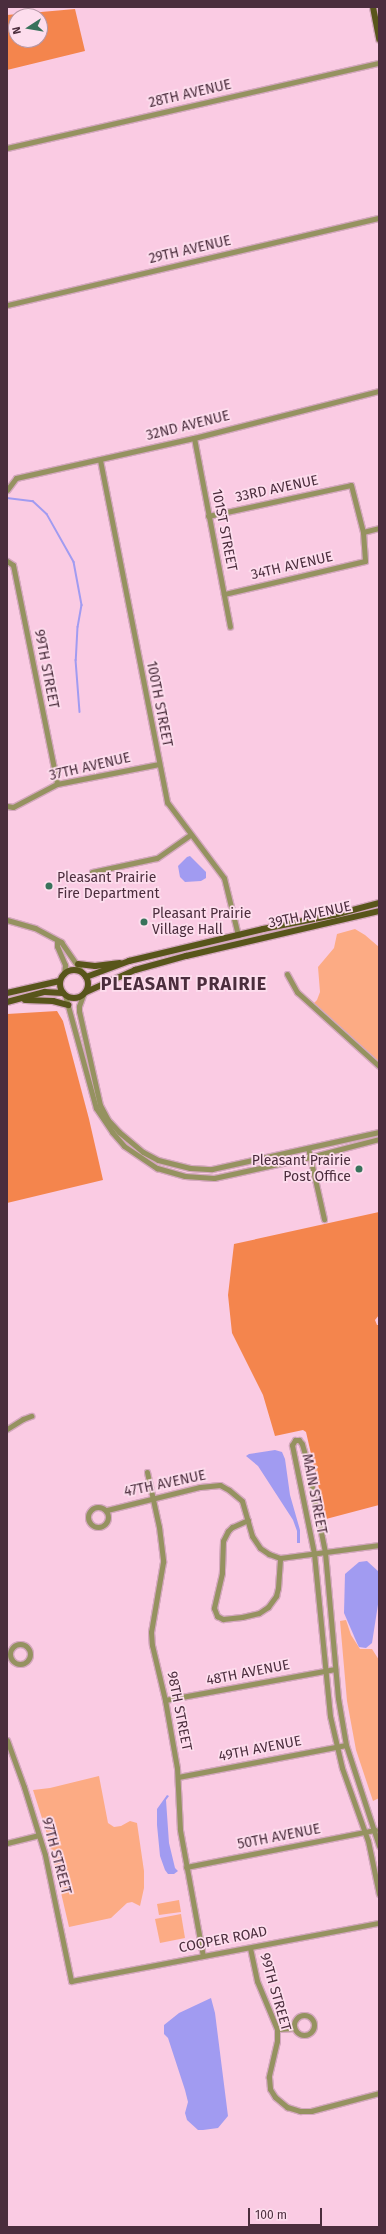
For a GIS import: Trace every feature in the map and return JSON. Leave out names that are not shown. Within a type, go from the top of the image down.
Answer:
[{"type":"main road","points":[[373,7],[379,39]]},
{"type":"main road","name":"39TH AVENUE","points":[[85,976],[129,961],[238,935],[334,915],[379,903]]},
{"type":"main road","name":"39TH AVENUE","points":[[84,994],[135,970],[186,956],[379,911]]},
{"type":"main road","points":[[78,964],[95,966],[129,961]]},
{"type":"main road","points":[[21,1000],[45,992],[64,994],[74,998],[84,994],[88,983],[85,976],[72,970],[64,974],[60,981],[64,994]]},
{"type":"main road","points":[[7,993],[60,981]]},
{"type":"main road","points":[[7,1002],[21,1000],[53,1001],[68,1005]]},
{"type":"street","name":"28TH AVENUE","points":[[7,148],[379,63]]},
{"type":"street","name":"29TH AVENUE","points":[[7,305],[379,218]]},
{"type":"street","name":"32ND AVENUE","points":[[7,490],[16,478],[194,438],[379,391]]},
{"type":"street","name":"101ST STREET","points":[[194,438],[230,628]]},
{"type":"street","name":"100TH STREET","points":[[100,460],[167,802],[190,835],[224,878],[238,935]]},
{"type":"street","name":"33RD AVENUE","points":[[208,516],[351,485],[363,532]]},
{"type":"street","points":[[363,532],[379,528]]},
{"type":"street","name":"34TH AVENUE","points":[[224,594],[365,561],[363,532]]},
{"type":"street","name":"99TH STREET","points":[[7,561],[13,565],[57,784]]},
{"type":"street","name":"37TH AVENUE","points":[[7,806],[13,806],[57,784],[159,764]]},
{"type":"street","points":[[92,872],[156,858],[190,835]]},
{"type":"street","points":[[7,920],[35,928],[66,947],[85,976]]},
{"type":"street","points":[[57,941],[57,946],[65,965],[64,974]]},
{"type":"street","points":[[287,974],[297,992],[379,1066]]},
{"type":"street","points":[[64,994],[90,1092],[96,1108],[118,1140],[147,1162],[172,1174],[214,1178],[310,1158],[379,1139]]},
{"type":"street","points":[[84,994],[79,1006],[79,1011],[100,1105],[114,1128],[142,1152],[167,1163],[200,1169],[226,1167],[379,1132]]},
{"type":"street","points":[[308,1148],[324,1219]]},
{"type":"street","points":[[7,1430],[23,1419],[31,1416]]},
{"type":"street","name":"MAIN STREET","points":[[379,1846],[376,1830],[346,1744],[335,1669],[325,1552],[306,1458],[302,1444],[299,1440],[295,1440],[292,1445],[314,1554],[324,1671],[336,1747],[365,1832],[379,1894]]},
{"type":"street","name":"98TH STREET","points":[[147,1472],[154,1498],[161,1536],[163,1562],[152,1632],[152,1645],[166,1700],[178,1777],[179,1823],[202,1956]]},
{"type":"street","name":"47TH AVENUE","points":[[106,1510],[200,1486],[220,1485],[238,1496],[244,1507],[255,1543],[265,1552],[280,1558]]},
{"type":"street","points":[[248,1520],[232,1527],[228,1531],[223,1541],[222,1573],[214,1608],[217,1616],[223,1618],[242,1617],[259,1613],[268,1607],[276,1596],[278,1588],[280,1558],[379,1544]]},
{"type":"street","points":[[18,1644],[24,1645],[29,1650],[30,1656],[24,1664],[15,1663],[9,1658],[11,1651],[18,1644]]},
{"type":"street","name":"48TH AVENUE","points":[[166,1700],[335,1669]]},
{"type":"street","name":"97TH STREET","points":[[7,1740],[51,1879],[71,1981]]},
{"type":"street","name":"49TH AVENUE","points":[[178,1777],[346,1744]]},
{"type":"street","name":"50TH AVENUE","points":[[186,1867],[376,1830]]},
{"type":"street","points":[[7,1843],[38,1835]]},
{"type":"street","name":"COOPER ROAD","points":[[71,1981],[379,1923]]},
{"type":"street","name":"99TH STREET","points":[[250,1948],[257,1981],[277,2029],[277,2041],[269,2077],[270,2089],[275,2097],[287,2108],[300,2112],[311,2111],[379,2093]]},
{"type":"street","points":[[298,2016],[308,2016],[313,2020],[313,2027],[307,2034],[298,2033],[294,2028],[294,2021],[298,2016]]},
{"type":"street","points":[[277,2029],[294,2028]]},
{"type":"shaded area","points":[[75,9],[85,51],[7,70],[7,15],[8,48],[48,48],[48,11]]},
{"type":"shaded area","points":[[190,856],[206,872],[206,878],[201,881],[185,882],[180,877],[178,866]]},
{"type":"shaded area","points":[[355,929],[379,947],[379,1066],[312,1005],[317,1000],[320,992],[318,967],[334,948],[337,934]]},
{"type":"shaded area","points":[[57,1011],[63,1021],[89,1119],[103,1180],[7,1203],[7,1014]]},
{"type":"shaded area","points":[[379,1212],[379,1315],[375,1320],[377,1325],[379,1325],[379,1505],[326,1519],[306,1432],[303,1430],[275,1436],[263,1395],[232,1333],[228,1295],[234,1244]]},
{"type":"shaded area","points":[[275,1450],[282,1452],[285,1459],[290,1495],[300,1530],[300,1543],[297,1543],[297,1531],[293,1520],[258,1466],[246,1456],[249,1454]]},
{"type":"shaded area","points":[[367,1561],[379,1572],[379,1598],[372,1643],[366,1648],[359,1647],[344,1613],[345,1574],[359,1562]]},
{"type":"shaded area","points":[[346,1620],[351,1635],[360,1649],[372,1649],[379,1660],[379,1798],[373,1801],[356,1750],[347,1701],[340,1621]]},
{"type":"shaded area","points":[[99,1776],[108,1823],[114,1827],[121,1826],[130,1821],[137,1823],[144,1871],[144,1888],[140,1906],[132,1902],[127,1903],[111,1918],[69,1927],[48,1837],[33,1790],[50,1788]]},
{"type":"shaded area","points":[[167,1795],[169,1796],[166,1800],[169,1843],[175,1868],[178,1871],[174,1874],[168,1874],[160,1856],[157,1825],[157,1809]]},
{"type":"shaded area","points":[[179,1900],[181,1912],[159,1915],[157,1904]]},
{"type":"shaded area","points":[[181,1914],[185,1938],[160,1943],[155,1919]]},
{"type":"shaded area","points":[[211,1998],[215,2013],[228,2116],[218,2128],[198,2130],[187,2120],[185,2113],[188,2102],[168,2038],[164,2034],[164,2025],[179,2013]]},
{"type":"waterway","points":[[7,498],[33,501],[47,514],[74,562],[82,605],[78,627],[76,660],[80,712]]},
{"type":"place","name":"Pleasant Prairie Fire Department","points":[[49,886]]},
{"type":"place","name":"Pleasant Prairie Village Hall","points":[[144,922]]},
{"type":"place","name":"Pleasant Prairie Post Office","points":[[359,1169]]},
{"type":"district","name":"PLEASANT PRAIRIE","points":[[184,984]]}]
